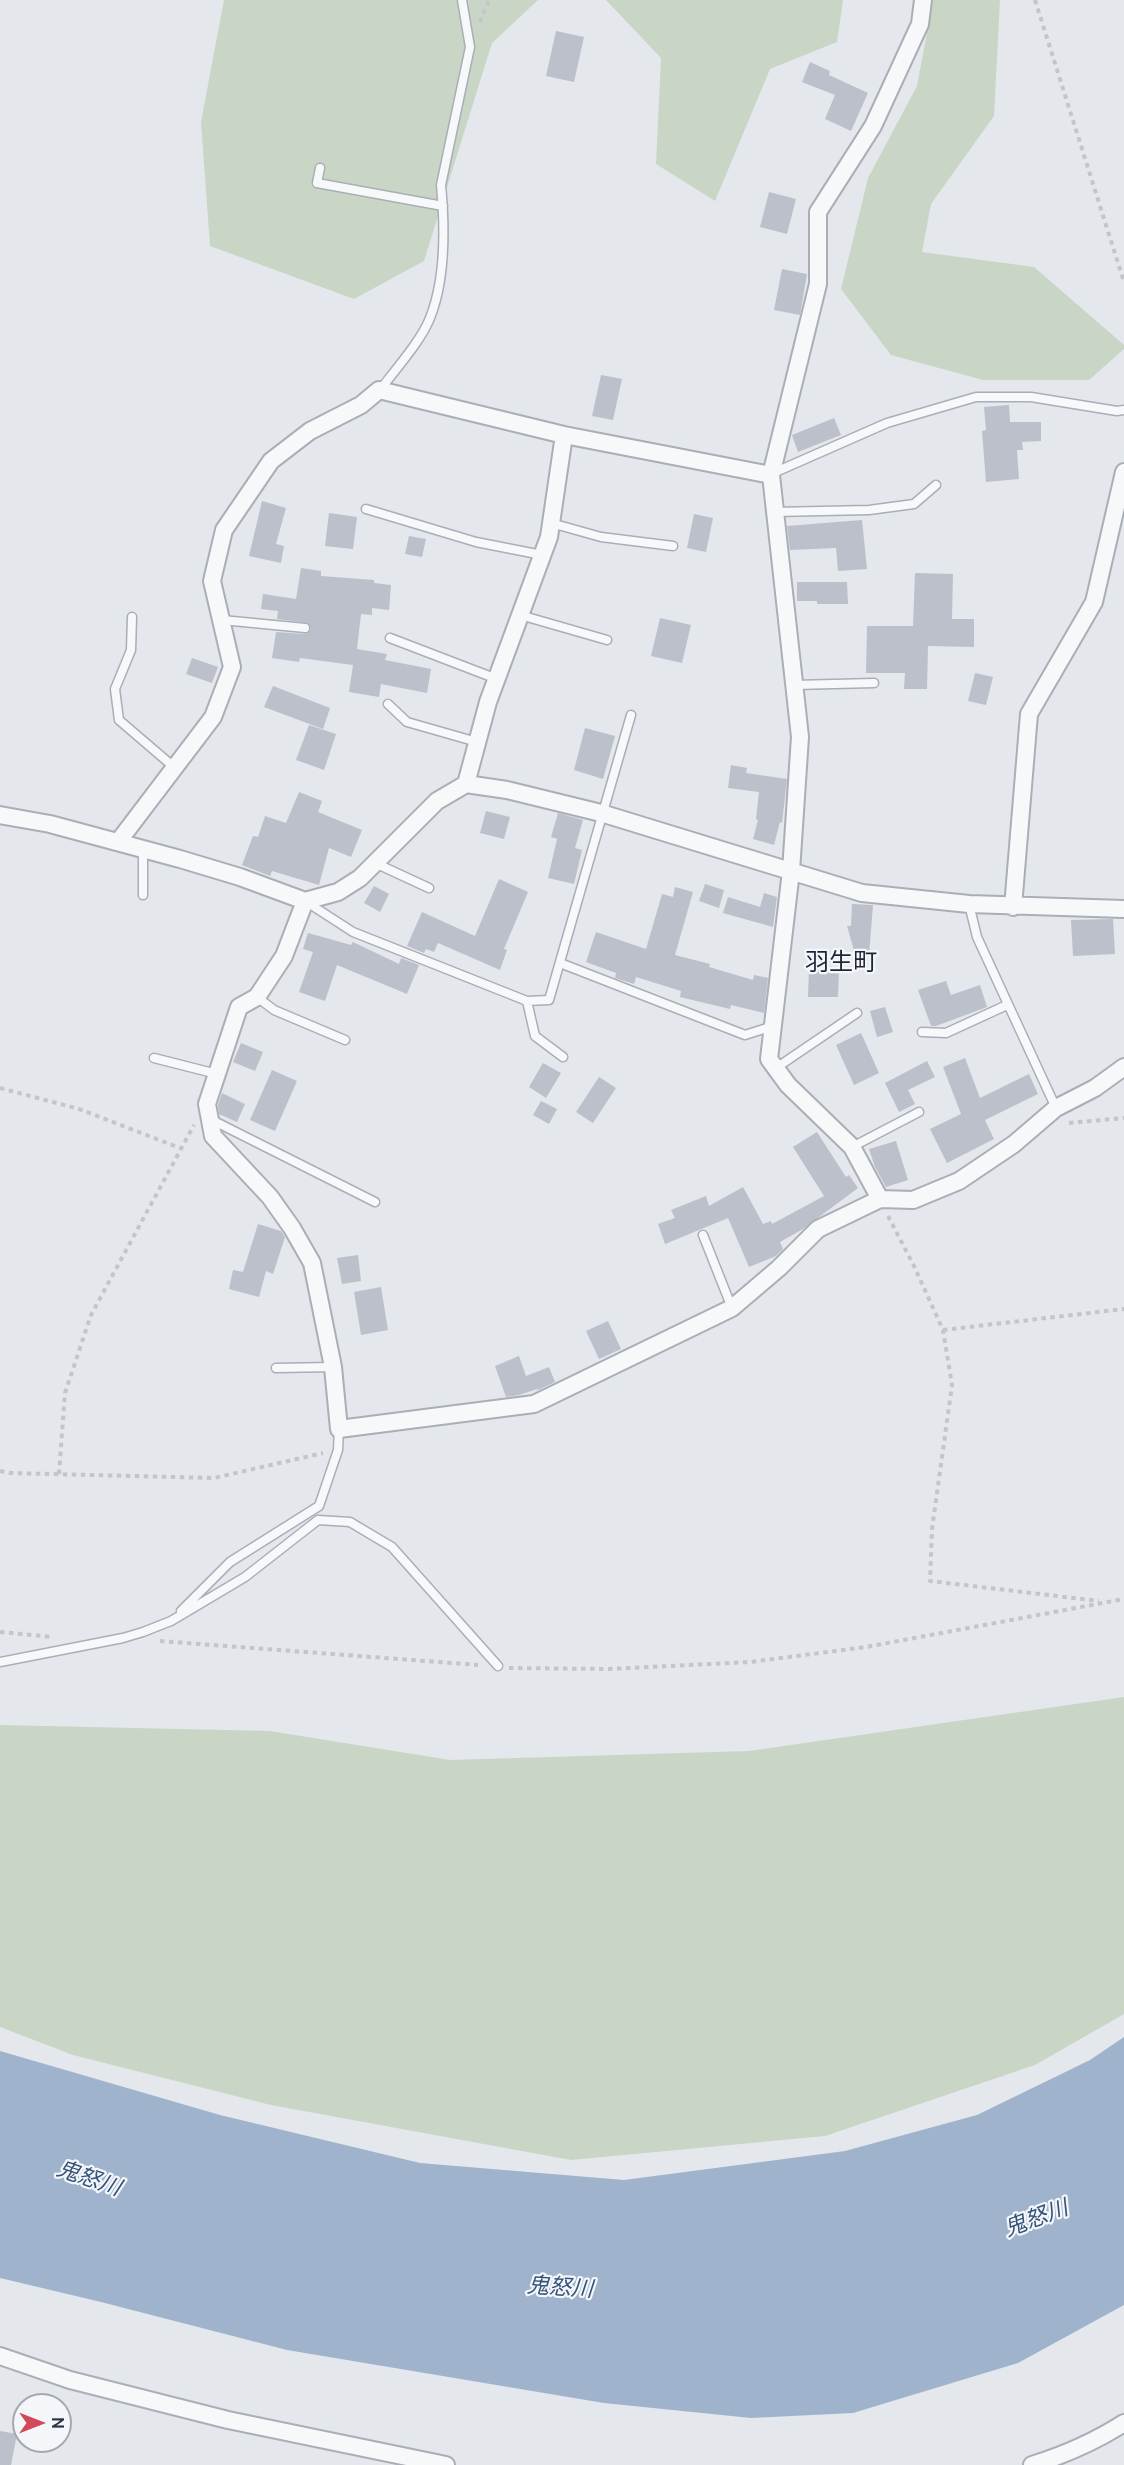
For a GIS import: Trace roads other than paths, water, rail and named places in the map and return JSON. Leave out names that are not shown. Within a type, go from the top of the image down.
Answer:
[{"type":"street","points":[[880,1199],[852,1147],[788,1085],[769,1059],[791,871],[800,737],[771,474],[818,284],[818,212],[873,126],[920,24],[923,0]]},
{"type":"street","points":[[118,842],[213,717],[232,667],[212,581],[224,530],[271,461],[310,431],[361,405],[379,390],[564,435],[771,474]]},
{"type":"street","points":[[466,784],[496,679],[543,555],[551,523],[564,435]]},
{"type":"street","points":[[1013,907],[1029,714],[1094,603],[1124,472]]},
{"type":"street","points":[[0,815],[50,824],[118,842],[240,877],[305,900],[338,892],[360,878],[437,801],[466,784],[507,790],[601,813],[862,893],[1013,907],[1124,909]]},
{"type":"street","points":[[305,900],[284,956],[257,997],[239,1007],[217,1074],[208,1112],[213,1136],[270,1197],[292,1228],[312,1263],[333,1367],[339,1429],[534,1404],[732,1308],[779,1268],[818,1229],[880,1199],[913,1200],[959,1181],[1014,1144],[1056,1108],[1095,1088],[1124,1067]]},
{"type":"street","points":[[0,2356],[70,2380],[228,2420],[446,2465]]},
{"type":"street","points":[[1032,2465],[1064,2454],[1124,2423]]},
{"type":"lane","points":[[379,390],[405,358],[430,319],[441,273],[443,206],[441,185],[470,47],[462,0]]},
{"type":"lane","points":[[320,168],[317,183],[443,206]]},
{"type":"lane","points":[[771,474],[887,423],[976,397],[1031,397],[1117,411],[1124,410]]},
{"type":"lane","points":[[774,512],[869,510],[914,504],[936,485]]},
{"type":"lane","points":[[366,509],[476,542],[543,555]]},
{"type":"lane","points":[[551,523],[601,537],[673,546]]},
{"type":"lane","points":[[520,615],[607,640]]},
{"type":"lane","points":[[132,617],[131,650],[115,689],[118,720],[175,768]]},
{"type":"lane","points":[[222,620],[305,628]]},
{"type":"lane","points":[[390,638],[496,679]]},
{"type":"lane","points":[[793,685],[874,683]]},
{"type":"lane","points":[[388,704],[407,722],[477,742]]},
{"type":"lane","points":[[305,900],[353,932],[527,1001],[549,1000],[630,715]]},
{"type":"lane","points":[[143,849],[143,895]]},
{"type":"lane","points":[[375,863],[429,888]]},
{"type":"lane","points":[[969,904],[977,937],[1006,1005],[1056,1108]]},
{"type":"lane","points":[[560,963],[745,1035],[774,1026]]},
{"type":"lane","points":[[257,997],[274,1010],[345,1040]]},
{"type":"lane","points":[[527,1001],[535,1036],[562,1057]]},
{"type":"lane","points":[[922,1032],[946,1033],[1006,1005]]},
{"type":"lane","points":[[776,1068],[857,1013]]},
{"type":"lane","points":[[154,1058],[217,1074]]},
{"type":"lane","points":[[208,1112],[375,1202]]},
{"type":"lane","points":[[852,1147],[918,1112]]},
{"type":"lane","points":[[703,1235],[732,1308]]},
{"type":"lane","points":[[276,1368],[333,1367]]},
{"type":"lane","points":[[171,1621],[230,1562],[319,1506],[338,1450],[339,1429]]},
{"type":"lane","points":[[0,1662],[123,1638],[171,1621],[245,1577],[318,1520],[350,1522],[392,1547],[498,1666]]},
{"type":"water","name":"鬼怒川","points":[[1124,2037],[1124,2305],[1018,2363],[853,2413],[751,2418],[604,2403],[287,2350],[0,2278],[0,2051],[220,2115],[420,2163],[624,2180],[845,2151],[977,2115],[1090,2060]]},
{"type":"district","name":"羽生町","points":[[841,962]]}]
